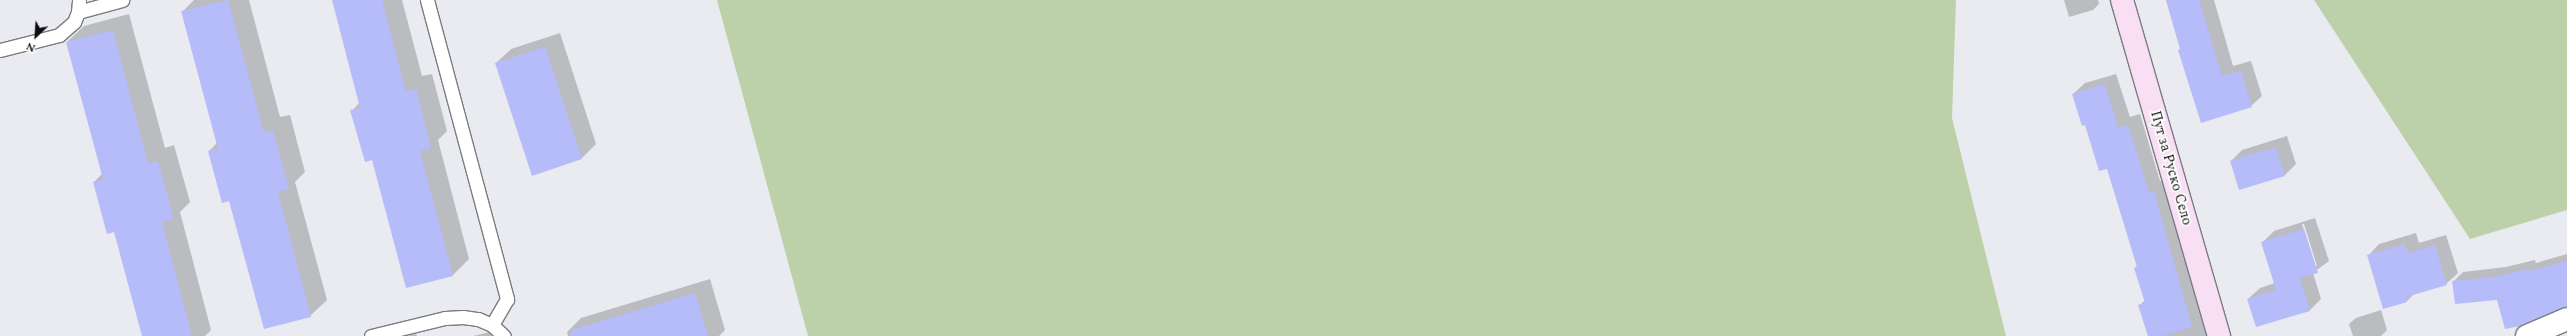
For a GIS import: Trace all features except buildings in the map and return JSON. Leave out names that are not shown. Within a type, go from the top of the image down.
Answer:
[{"type":"main road","name":"Пут за Руско Село","points":[[2122,0],[2219,336]]},
{"type":"street","points":[[2528,336],[2567,320]]},
{"type":"lane","points":[[0,50],[59,35],[71,26],[78,6],[122,0]]},
{"type":"lane","points":[[427,0],[463,128],[507,299],[492,325]]},
{"type":"lane","points":[[371,336],[445,318],[478,319],[492,325],[504,336]]},
{"type":"green space","points":[[717,0],[1956,0],[1952,118],[2006,336],[808,336]]},
{"type":"green space","points":[[2314,0],[2567,0],[2567,210],[2470,239]]}]
